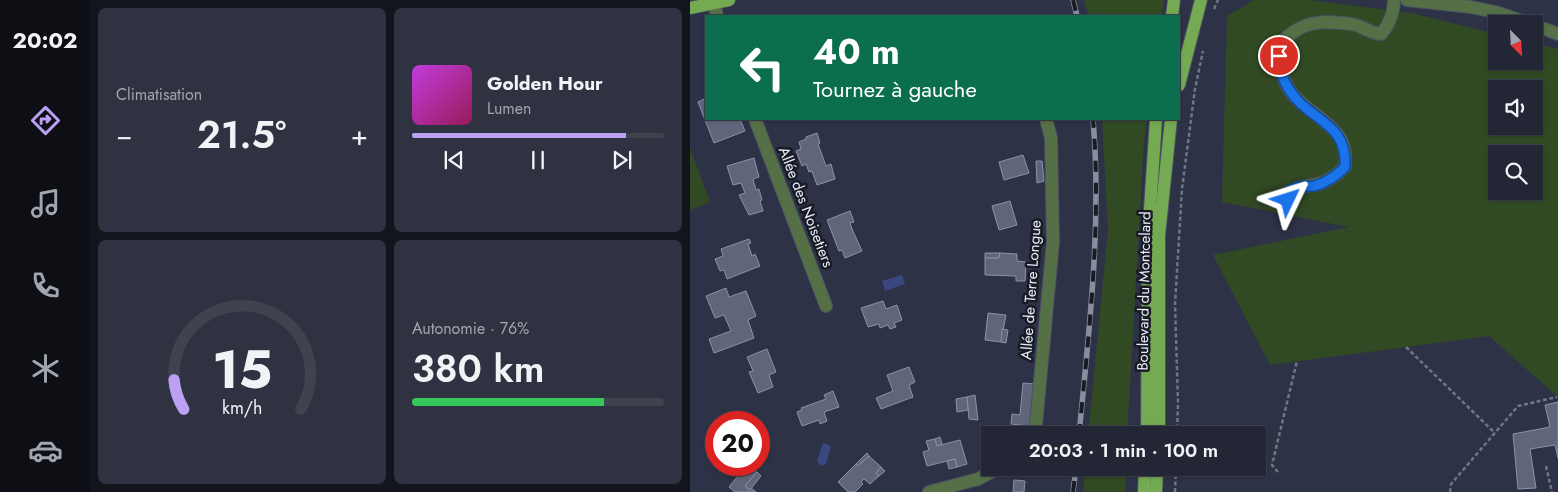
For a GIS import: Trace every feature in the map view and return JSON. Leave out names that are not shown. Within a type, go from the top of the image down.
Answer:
[{"type":"main road","points":[[690,8],[729,0]]},
{"type":"main road","points":[[1172,15],[1174,0]]},
{"type":"main road","points":[[1180,81],[1201,0]]},
{"type":"main road","name":"Boulevard du Montcelard","points":[[1147,426],[1148,239],[1156,120]]},
{"type":"main road","name":"Boulevard du Montcelard","points":[[1159,426],[1159,236],[1171,120]]},
{"type":"main road","points":[[1144,492],[1145,476]]},
{"type":"main road","points":[[1156,492],[1157,476]]},
{"type":"street","points":[[1288,200],[1290,190],[1301,186],[1314,186],[1331,180],[1345,167],[1346,153],[1339,136],[1308,110],[1287,87],[1281,74],[1279,56],[1285,39],[1297,29],[1312,23],[1354,25],[1373,33],[1381,34],[1386,29],[1394,9],[1394,0]]},
{"type":"street","points":[[1407,0],[1471,7],[1504,15]]},
{"type":"street","points":[[714,3],[717,15]]},
{"type":"street","points":[[1543,28],[1558,34]]},
{"type":"street","name":"Allée des Noisetiers","points":[[755,120],[826,306]]},
{"type":"street","name":"Allée de Terre Longue","points":[[1036,426],[1053,242],[1051,138],[1046,120]]},
{"type":"street","points":[[929,492],[984,476]]},
{"type":"path","points":[[1212,13],[1218,0]]},
{"type":"path","points":[[1177,426],[1175,304],[1182,189],[1195,89],[1204,46]]},
{"type":"path","points":[[1406,347],[1495,433]]},
{"type":"path","points":[[1278,472],[1272,465],[1297,361]]},
{"type":"path","points":[[1450,492],[1451,484],[1518,406],[1557,397]]},
{"type":"path","points":[[1546,466],[1552,492]]},
{"type":"path","points":[[1175,492],[1176,476]]},
{"type":"green space","points":[[1084,0],[1164,0],[1162,15],[1089,15]]},
{"type":"green space","points":[[1254,0],[1308,0],[1412,13],[1488,32],[1488,70],[1543,70],[1543,45],[1558,49],[1558,397],[1489,336],[1270,365],[1213,255],[1349,227],[1222,202],[1227,16]]},
{"type":"green space","points":[[1102,120],[1147,120],[1128,426],[1089,426],[1108,230]]},
{"type":"green space","points":[[690,148],[710,202],[690,210]]},
{"type":"green space","points":[[1084,476],[1126,476],[1125,492],[1083,492]]},
{"type":"water","points":[[902,275],[905,284],[885,291],[882,281]]},
{"type":"water","points":[[823,443],[831,446],[826,464],[821,466],[817,461]]},
{"type":"building","points":[[705,98],[705,120],[698,102]]},
{"type":"building","points":[[705,120],[740,120],[745,131],[714,143]]},
{"type":"building","points":[[817,133],[820,143],[818,144],[826,166],[831,164],[835,179],[817,185],[812,171],[809,172],[806,164],[802,166],[796,151],[801,149],[799,142]]},
{"type":"building","points":[[1023,155],[1029,173],[1004,180],[999,162]]},
{"type":"building","points":[[754,158],[759,177],[753,179],[756,190],[759,189],[763,211],[749,215],[739,195],[745,193],[741,183],[733,185],[727,166]]},
{"type":"building","points":[[1036,161],[1042,161],[1044,181],[1037,183]]},
{"type":"building","points":[[1010,201],[1017,225],[999,230],[992,206]]},
{"type":"building","points":[[850,211],[854,222],[850,223],[862,251],[845,258],[842,250],[839,251],[827,220]]},
{"type":"building","points":[[749,239],[751,243],[748,244],[752,256],[755,254],[760,266],[727,279],[724,270],[720,271],[715,259],[723,256],[721,249]]},
{"type":"building","points":[[985,253],[1000,253],[999,258],[985,258]]},
{"type":"building","points":[[1000,253],[1017,254],[1017,261],[1026,262],[1025,281],[1016,281],[1016,276],[985,275],[985,258],[999,258]]},
{"type":"building","points":[[726,288],[729,297],[746,291],[756,316],[748,320],[754,338],[714,353],[709,339],[731,331],[724,315],[715,318],[706,296]]},
{"type":"building","points":[[883,301],[886,309],[897,305],[902,320],[894,323],[896,327],[890,329],[888,325],[880,328],[879,324],[868,327],[861,308]]},
{"type":"building","points":[[988,313],[1006,315],[1001,342],[985,340]]},
{"type":"building","points":[[1002,329],[1008,330],[1006,343],[1001,342]]},
{"type":"building","points":[[767,349],[776,372],[769,375],[773,387],[758,393],[749,372],[753,371],[747,357]]},
{"type":"building","points":[[909,367],[915,382],[909,385],[913,397],[881,409],[876,398],[893,391],[887,375]]},
{"type":"building","points":[[1023,383],[1035,384],[1030,426],[1011,424],[1012,414],[1020,415]]},
{"type":"building","points":[[833,391],[839,407],[824,412],[827,421],[820,424],[819,420],[802,426],[797,412],[802,410],[801,408],[826,399],[824,395]]},
{"type":"building","points":[[975,395],[978,420],[969,419],[967,397]]},
{"type":"building","points":[[967,397],[968,410],[957,412],[956,399]]},
{"type":"building","points":[[1558,402],[1558,458],[1555,445],[1530,449],[1536,488],[1518,489],[1513,434],[1550,427],[1545,405]]},
{"type":"building","points":[[940,437],[942,444],[937,446],[935,439]]},
{"type":"building","points":[[935,439],[937,446],[960,440],[967,464],[957,467],[955,459],[927,466],[923,452],[929,450],[926,441]]},
{"type":"building","points":[[867,453],[869,456],[858,466],[856,464]]},
{"type":"building","points":[[869,456],[881,467],[876,473],[879,476],[870,484],[864,479],[861,482],[863,484],[855,492],[848,492],[838,482],[856,464],[858,466]]},
{"type":"building","points":[[955,459],[957,467],[949,469],[947,461]]},
{"type":"building","points":[[881,467],[885,471],[879,476],[876,473]]},
{"type":"building","points":[[738,476],[754,476],[745,486],[756,492],[735,492],[729,487]]},
{"type":"building","points":[[754,476],[761,476],[750,490],[745,486]]},
{"type":"building","points":[[1014,480],[1025,481],[1024,492],[1013,492]]},
{"type":"railway","points":[[1073,0],[1077,15]]},
{"type":"railway","points":[[1080,426],[1095,238],[1096,198],[1093,120]]},
{"type":"railway","points":[[1073,492],[1075,476]]},
{"type":"route","points":[[1279,56],[1281,74],[1287,87],[1308,110],[1339,136],[1346,153],[1345,167],[1331,180],[1314,186],[1301,186],[1290,190],[1288,200]]}]
